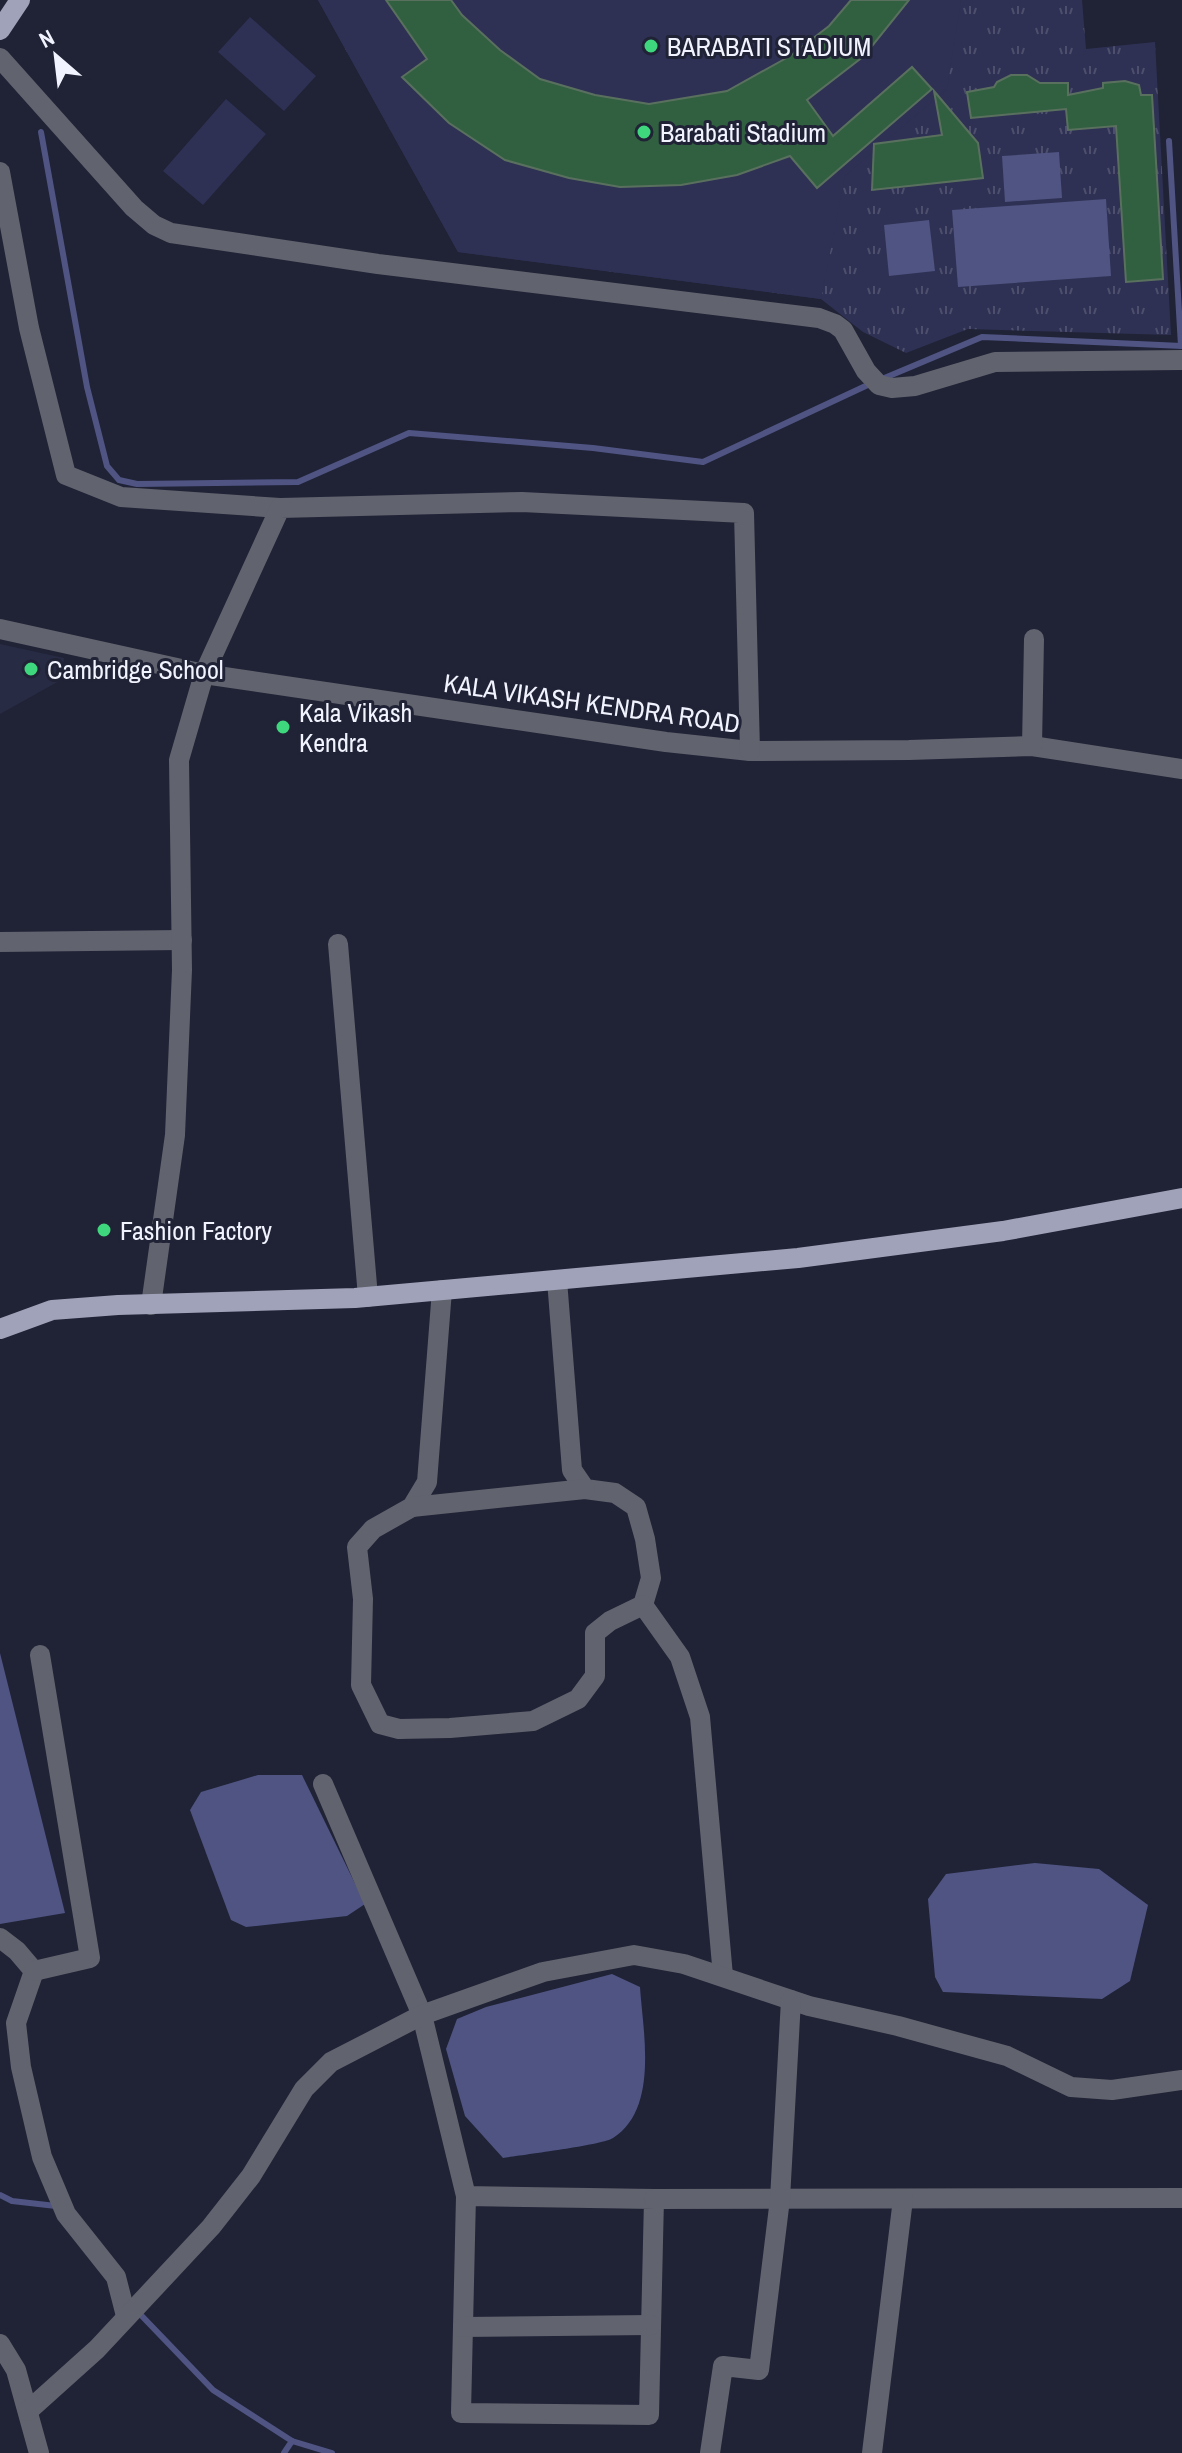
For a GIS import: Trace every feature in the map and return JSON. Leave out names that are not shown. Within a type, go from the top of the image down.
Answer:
[{"type":"main road","points":[[0,30],[20,0]]},
{"type":"main road","points":[[0,1329],[52,1310],[368,1297],[814,1256],[1003,1231],[1182,1198]]},
{"type":"street","points":[[0,58],[134,208],[154,225],[171,233],[378,264],[819,318],[843,330],[866,371],[879,385],[892,388],[915,386],[995,362],[1182,360]]},
{"type":"street","points":[[0,172],[29,328],[66,475],[121,497],[280,508],[522,502],[744,513],[750,751]]},
{"type":"street","points":[[151,1305],[175,1135],[182,940],[179,760],[204,674],[280,508]]},
{"type":"street","name":"KALA VIKASH KENDRA ROAD","points":[[0,629],[204,674],[666,742],[750,751],[1032,746],[1182,769]]},
{"type":"street","points":[[1032,746],[1034,639]]},
{"type":"street","points":[[0,942],[182,940]]},
{"type":"street","points":[[338,944],[368,1297]]},
{"type":"street","points":[[557,1280],[572,1470],[585,1489]]},
{"type":"street","points":[[412,1507],[427,1482],[442,1290]]},
{"type":"street","points":[[585,1489],[615,1493],[636,1507],[651,1578],[643,1605],[610,1621],[595,1633],[595,1676],[578,1699],[533,1721],[450,1728],[399,1729],[380,1724],[361,1685],[363,1599],[357,1547],[373,1529],[412,1507],[585,1489]]},
{"type":"street","points":[[643,1605],[680,1657],[700,1717],[723,1976]]},
{"type":"street","points":[[34,1971],[90,1958],[40,1655]]},
{"type":"street","points":[[323,1784],[422,2015],[466,2196],[461,2413],[649,2415],[654,2199]]},
{"type":"street","points":[[0,1938],[17,1951],[34,1971]]},
{"type":"street","points":[[28,2411],[97,2349],[211,2227],[251,2176],[304,2089],[331,2062],[422,2015],[543,1972],[634,1955],[684,1964],[791,2000],[1007,2056],[1071,2087],[1112,2090],[1182,2080]]},
{"type":"street","points":[[34,1971],[16,2023],[21,2067],[42,2157],[66,2214],[116,2277],[126,2316]]},
{"type":"street","points":[[710,2453],[723,2366],[759,2370],[780,2199],[791,2000]]},
{"type":"street","points":[[466,2196],[654,2199],[1182,2198]]},
{"type":"street","points":[[872,2453],[903,2199]]},
{"type":"street","points":[[463,2327],[651,2325]]},
{"type":"street","points":[[0,2344],[16,2370],[39,2453]]},
{"type":"shaded area","points":[[1059,152],[1062,198],[1005,202],[1002,156]]},
{"type":"shaded area","points":[[1106,199],[1111,276],[958,287],[952,210]]},
{"type":"shaded area","points":[[929,220],[935,271],[889,276],[884,225]]},
{"type":"shaded area","name":"Cambridge School","points":[[0,644],[64,658],[61,680],[0,714]]},
{"type":"shaded area","points":[[0,1653],[65,1913],[0,1924]]},
{"type":"shaded area","points":[[258,1775],[302,1775],[365,1904],[347,1916],[246,1927],[231,1920],[190,1810],[201,1792]]},
{"type":"shaded area","points":[[1035,1863],[1099,1869],[1148,1905],[1130,1981],[1102,1999],[943,1992],[935,1977],[928,1899],[946,1874]]},
{"type":"shaded area","points":[[612,1974],[640,1987],[645,2068],[637,2108],[627,2125],[606,2141],[503,2158],[465,2116],[446,2049],[457,2019],[486,2007]]},
{"type":"green space","name":"Barabati Stadium","points":[[318,0],[1082,0],[1086,49],[1155,42],[1171,335],[968,329],[906,353],[863,332],[821,299],[458,252]]},
{"type":"green space","name":"Barabati Stadium","points":[[318,0],[961,0],[947,89],[845,176],[821,299],[458,252]]},
{"type":"green space","points":[[250,17],[316,76],[284,111],[218,52]]},
{"type":"green space","points":[[226,99],[266,134],[203,205],[163,171]]},
{"type":"building","points":[[386,0],[451,0],[462,15],[500,50],[540,79],[595,95],[649,104],[727,91],[790,56],[829,26],[851,0],[909,0],[864,56],[807,100],[833,136],[912,67],[932,89],[817,188],[790,156],[737,175],[681,185],[620,187],[569,178],[505,160],[449,123],[402,77],[427,59]]},
{"type":"building","points":[[1011,75],[1027,75],[1040,83],[1068,83],[1068,95],[1103,88],[1103,83],[1125,81],[1139,85],[1141,95],[1152,95],[1163,279],[1126,282],[1116,126],[1068,130],[1066,109],[971,118],[967,92],[994,87]]},
{"type":"building","points":[[934,91],[978,143],[983,178],[872,190],[874,144],[942,135]]},
{"type":"waterway","points":[[41,132],[87,387],[107,466],[119,480],[137,484],[298,482],[409,433],[593,448],[703,462],[872,383]]},
{"type":"waterway","points":[[1169,141],[1181,346]]},
{"type":"waterway","points":[[882,379],[982,337],[1182,346]]},
{"type":"waterway","points":[[0,2195],[12,2201],[56,2206]]},
{"type":"waterway","points":[[138,2312],[213,2390],[292,2441],[332,2453]]},
{"type":"waterway","points":[[284,2453],[292,2441]]},
{"type":"place","name":"BARABATI STADIUM","points":[[651,46]]},
{"type":"place","name":"Barabati Stadium","points":[[644,132]]},
{"type":"place","name":"Cambridge School","points":[[31,669]]},
{"type":"place","name":"Kala Vikash Kendra","points":[[283,727]]},
{"type":"place","name":"Fashion Factory","points":[[104,1230]]}]
